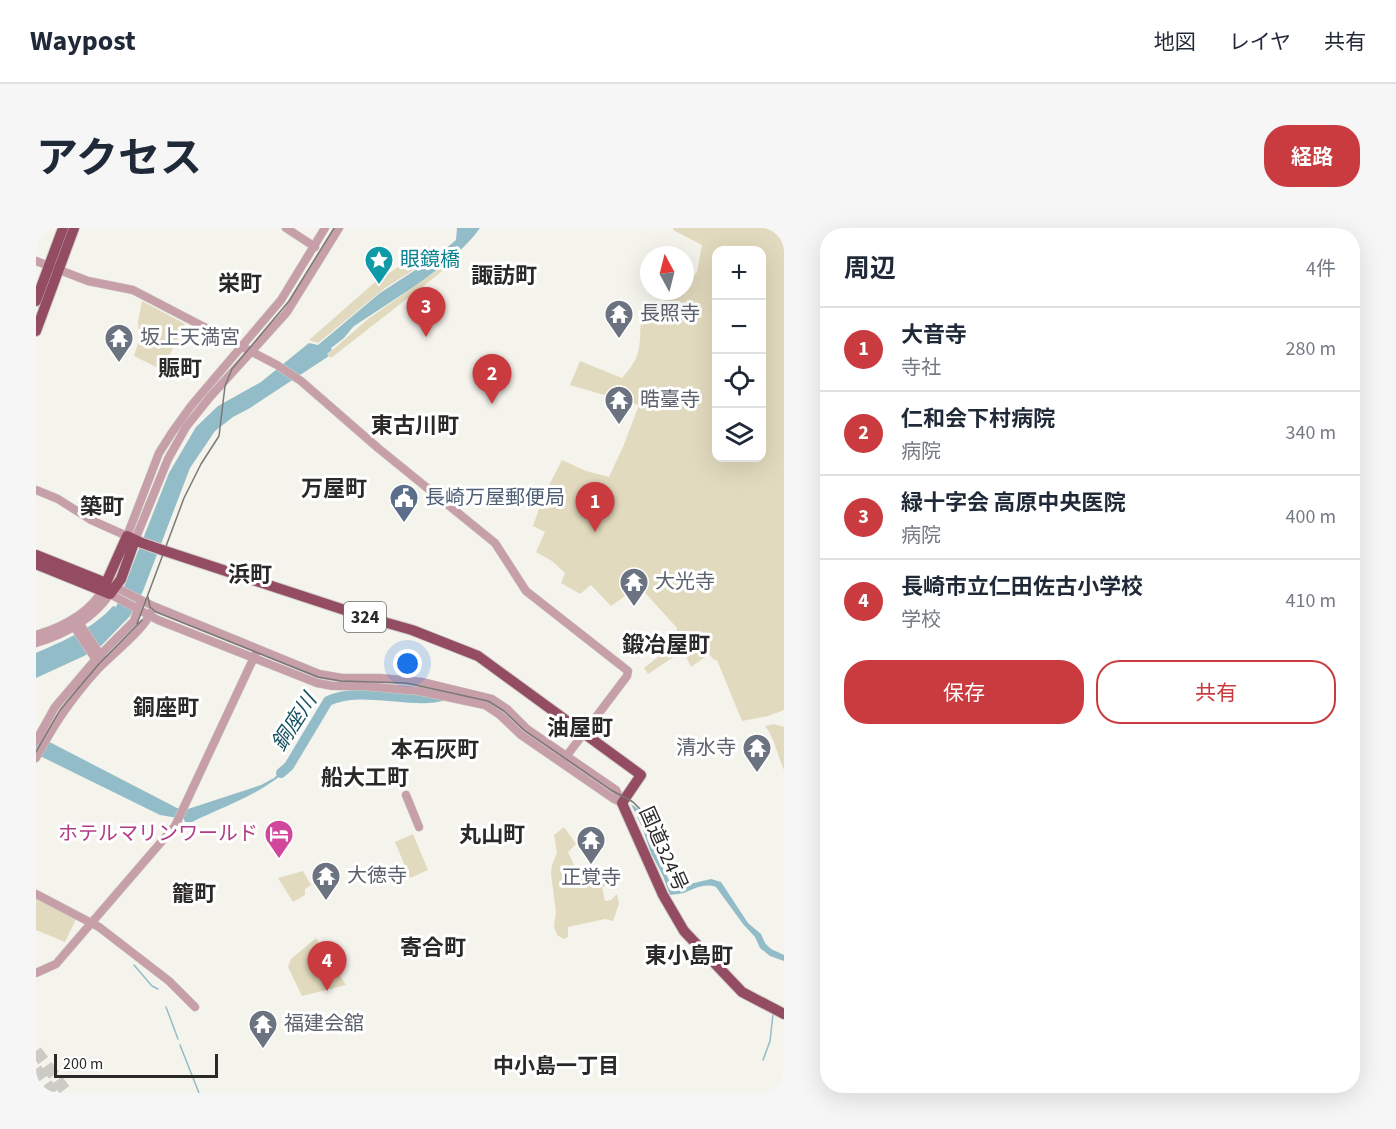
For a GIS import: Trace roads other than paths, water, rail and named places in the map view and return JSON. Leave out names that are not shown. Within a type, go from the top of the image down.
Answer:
[{"type":"highway","points":[[36,331],[63,228]]},
{"type":"highway","points":[[36,301],[74,228]]},
{"type":"highway","points":[[113,591],[135,540]]},
{"type":"highway","name":"国道324号","points":[[135,540],[366,617],[412,630],[478,656],[584,732],[641,775],[622,802],[663,896],[684,931],[742,992],[784,1014]]},
{"type":"highway","points":[[36,555],[113,591]]},
{"type":"highway","points":[[36,564],[113,591]]},
{"type":"street","points":[[286,228],[318,249]]},
{"type":"street","points":[[135,540],[168,459],[186,427],[287,312],[318,249],[325,228]]},
{"type":"street","points":[[135,540],[159,453],[172,431],[190,406],[283,297],[318,249],[339,228]]},
{"type":"street","points":[[36,261],[88,281],[133,290],[277,365],[301,381],[369,441],[495,543],[526,591],[628,671],[627,676],[565,759]]},
{"type":"street","points":[[36,490],[58,499],[91,520],[135,540]]},
{"type":"street","points":[[36,643],[55,637],[77,625],[92,605],[113,591],[138,604],[150,615],[324,685],[412,690],[477,703],[500,715],[521,735],[565,759]]},
{"type":"street","points":[[138,604],[153,606],[327,676],[407,680],[487,697],[503,706],[527,729],[614,799],[622,802]]},
{"type":"street","points":[[36,758],[41,738],[55,707],[98,657],[134,621],[138,604]]},
{"type":"street","points":[[98,657],[150,615],[153,606]]},
{"type":"street","points":[[36,635],[77,625]]},
{"type":"street","points":[[77,625],[98,657]]},
{"type":"street","points":[[36,973],[56,964],[175,826],[258,649]]},
{"type":"street","points":[[406,795],[419,827]]},
{"type":"street","points":[[36,894],[99,927],[169,981],[195,1007]]},
{"type":"water","points":[[457,228],[480,228],[454,256],[438,269],[353,327],[331,348],[332,350],[327,354],[329,356],[233,417],[215,431],[190,468],[143,591],[130,616],[101,646],[36,678],[36,653],[77,634],[113,606],[116,607],[169,473],[196,427],[218,406],[261,382],[309,343],[318,345],[380,293],[437,256],[456,240]]},
{"type":"water","points":[[36,735],[177,808],[188,809],[261,785],[274,778],[290,763],[292,765],[258,791],[192,822],[185,822],[184,819],[160,815],[36,754]]},
{"type":"water","points":[[631,804],[638,809],[673,888],[711,879],[721,882],[748,923],[761,934],[771,949],[784,955],[784,961],[770,956],[760,948],[755,937],[716,887],[704,886],[670,895]]},
{"type":"waterway","name":"銅座川","points":[[281,773],[289,766],[328,701],[352,695],[416,698],[453,694],[468,695],[494,705],[534,738]]},
{"type":"waterway","points":[[134,965],[152,986],[158,989]]},
{"type":"waterway","points":[[166,1007],[178,1039]]},
{"type":"waterway","points":[[763,1060],[770,1041],[773,1014]]},
{"type":"waterway","points":[[180,1045],[199,1093]]},
{"type":"tunnel","points":[[36,1051],[67,1093]]},
{"type":"tunnel","points":[[36,1069],[53,1093]]},
{"type":"tram line","points":[[137,624],[184,498],[201,464],[219,436],[225,386],[232,369],[289,301],[334,228]]},
{"type":"tram line","points":[[148,597],[150,607],[156,612],[318,677],[341,681],[406,683],[488,701],[504,711],[524,730],[611,790],[633,802],[645,814]]},
{"type":"tram line","points":[[36,752],[60,710],[98,665],[142,620]]},
{"type":"place","name":"眼鏡橋","points":[[379,286]]},
{"type":"place","name":"緑十字会 高原中央医院","points":[[426,337]]},
{"type":"place","name":"長照寺","points":[[619,340]]},
{"type":"place","name":"坂上天満宮","points":[[119,364]]},
{"type":"place","name":"仁和会下村病院","points":[[492,404]]},
{"type":"place","name":"晧臺寺","points":[[619,426]]},
{"type":"place","name":"長崎万屋郵便局","points":[[404,524]]},
{"type":"place","name":"大音寺","points":[[595,532]]},
{"type":"place","name":"大光寺","points":[[634,608]]},
{"type":"place","name":"清水寺","points":[[757,774]]},
{"type":"place","name":"ホテルマリンワールド","points":[[279,860]]},
{"type":"place","name":"正覚寺","points":[[591,866]]},
{"type":"place","name":"大徳寺","points":[[326,902]]},
{"type":"place","name":"長崎市立仁田佐古小学校","points":[[327,991]]},
{"type":"place","name":"福建会舘","points":[[263,1050]]},
{"type":"district","name":"諏訪町","points":[[504,276]]},
{"type":"district","name":"栄町","points":[[240,284]]},
{"type":"district","name":"賑町","points":[[180,369]]},
{"type":"district","name":"東古川町","points":[[415,426]]},
{"type":"district","name":"万屋町","points":[[334,489]]},
{"type":"district","name":"築町","points":[[102,507]]},
{"type":"district","name":"浜町","points":[[250,575]]},
{"type":"district","name":"鍛冶屋町","points":[[666,645]]},
{"type":"district","name":"銅座町","points":[[166,708]]},
{"type":"district","name":"油屋町","points":[[580,728]]},
{"type":"district","name":"本石灰町","points":[[435,750]]},
{"type":"district","name":"船大工町","points":[[365,778]]},
{"type":"district","name":"丸山町","points":[[492,835]]},
{"type":"district","name":"籠町","points":[[194,894]]},
{"type":"district","name":"寄合町","points":[[433,948]]},
{"type":"district","name":"東小島町","points":[[689,956]]},
{"type":"district","name":"中小島一丁目","points":[[556,1066]]}]
